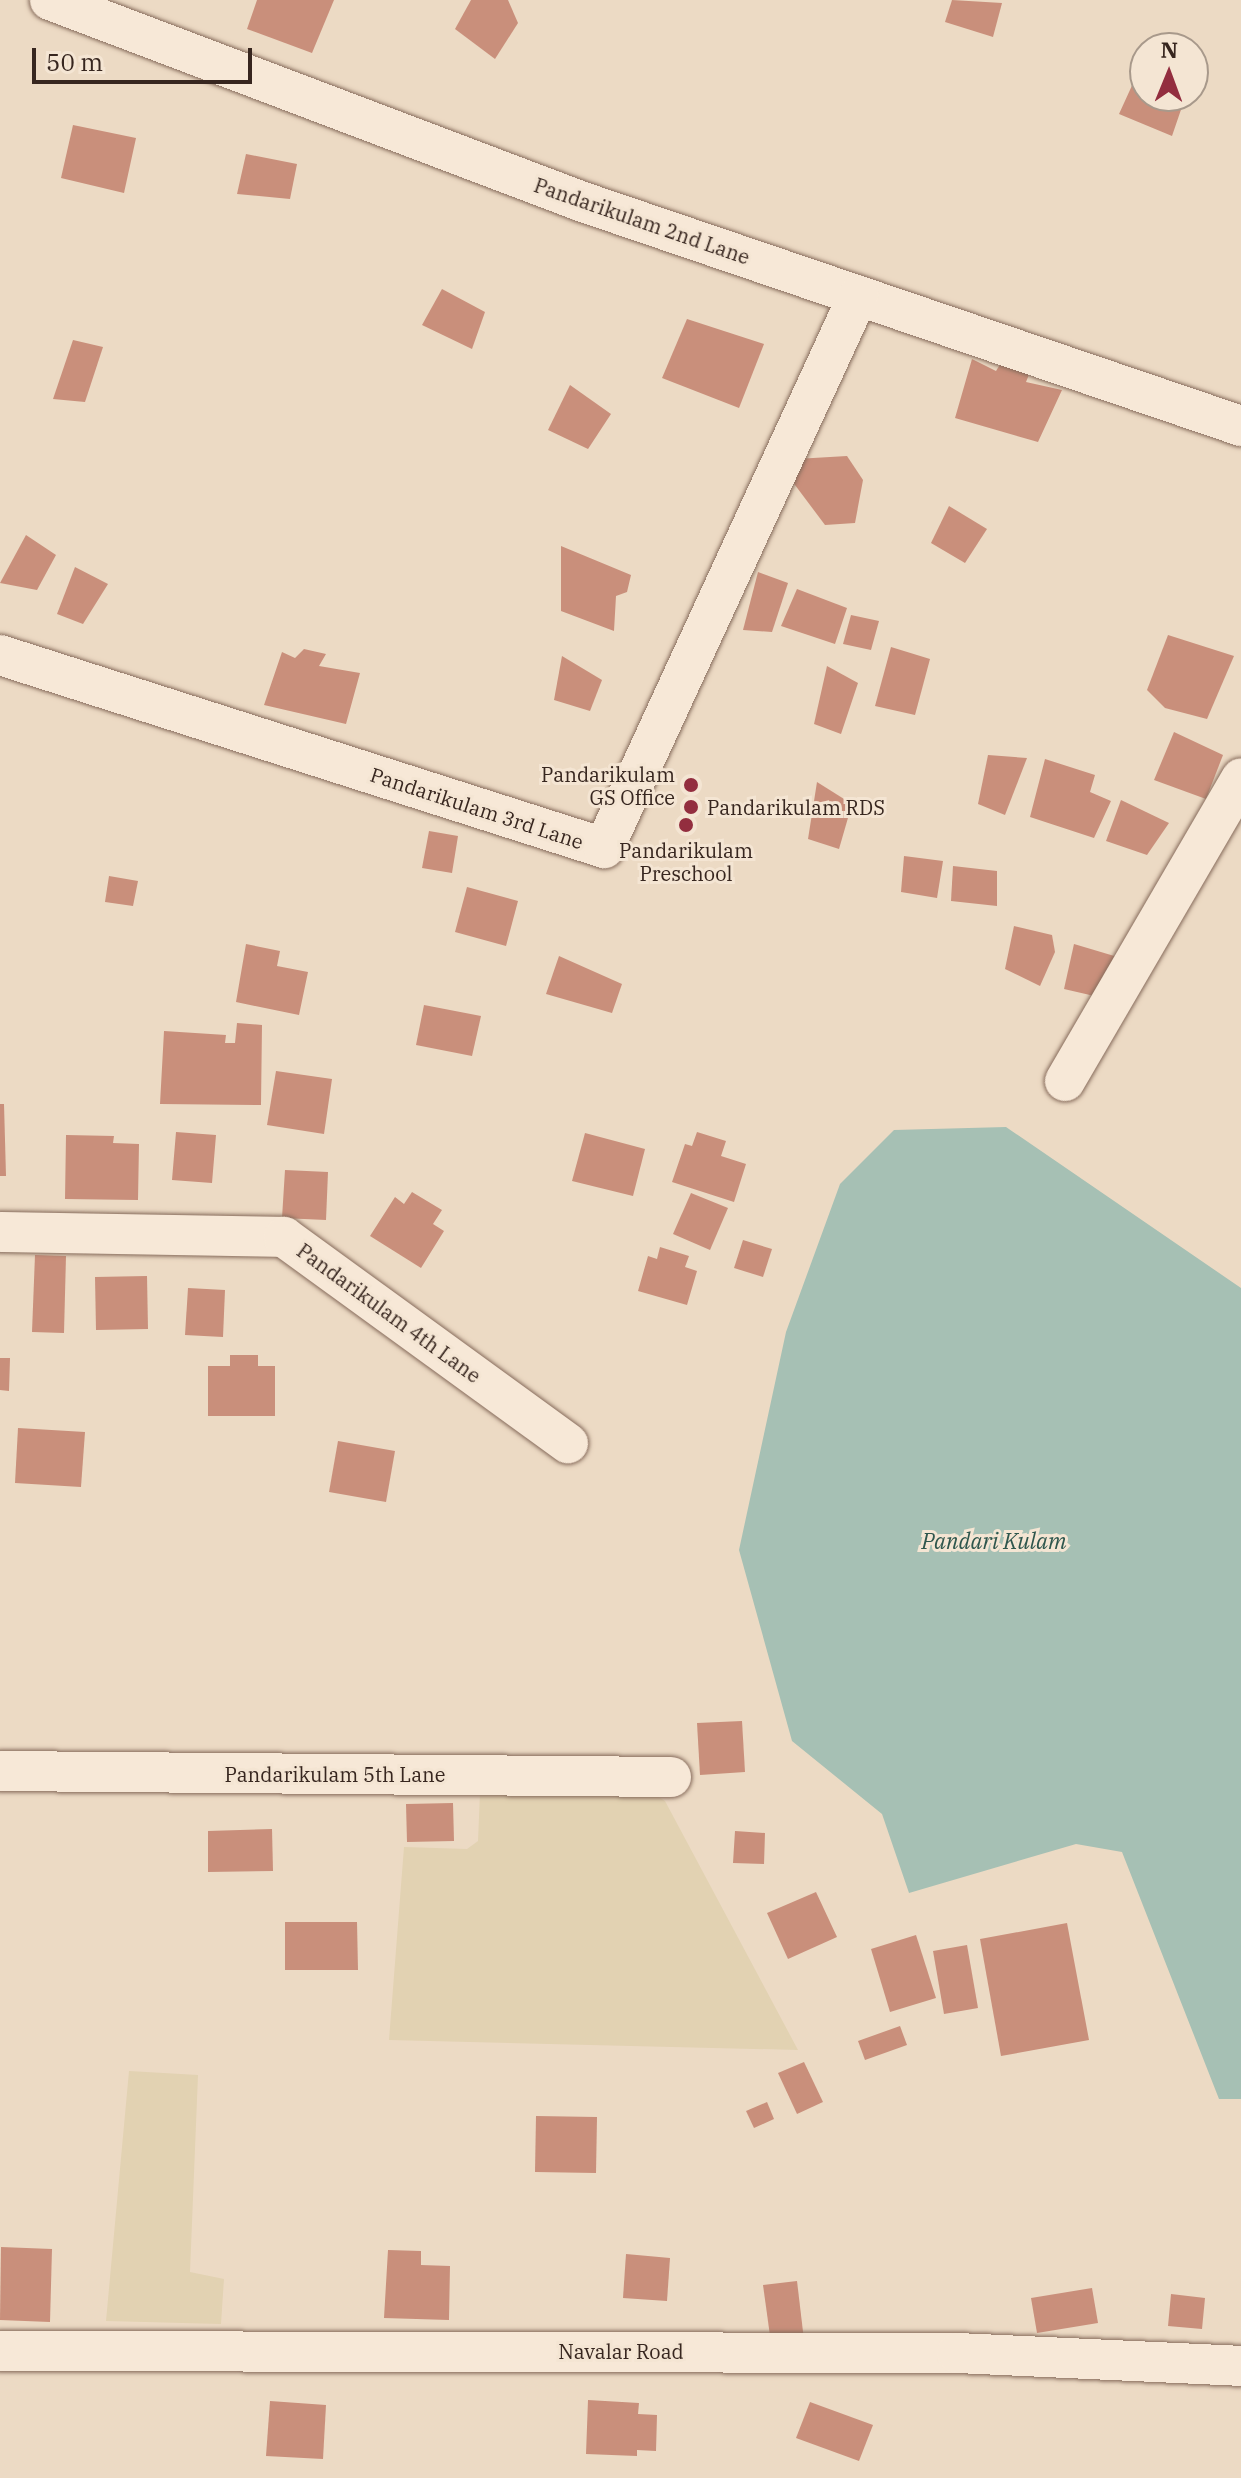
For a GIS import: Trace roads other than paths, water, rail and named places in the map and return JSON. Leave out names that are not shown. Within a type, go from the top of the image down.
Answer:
[{"type":"street","name":"Pandarikulam 2nd Lane","points":[[50,0],[583,202],[1241,426]]},
{"type":"street","name":"Pandarikulam 3rd Lane","points":[[0,655],[604,848],[858,296]]},
{"type":"street","points":[[1065,1081],[1241,779]]},
{"type":"street","name":"Pandarikulam 4th Lane","points":[[0,1232],[284,1237],[568,1443]]},
{"type":"street","name":"Pandarikulam 5th Lane","points":[[0,1771],[671,1777]]},
{"type":"street","name":"Navalar Road","points":[[0,2351],[942,2352],[1241,2366]]},
{"type":"water","name":"Pandari Kulam","points":[[1006,1127],[1241,1288],[1241,2099],[1219,2099],[1122,1852],[1076,1844],[909,1893],[882,1814],[792,1741],[739,1550],[786,1332],[840,1184],[894,1130]]},
{"type":"place","name":"Pandarikulam GS Office","points":[[691,785]]},
{"type":"place","name":"Pandarikulam RDS","points":[[691,807]]},
{"type":"place","name":"Pandarikulam Preschool","points":[[686,825]]}]
